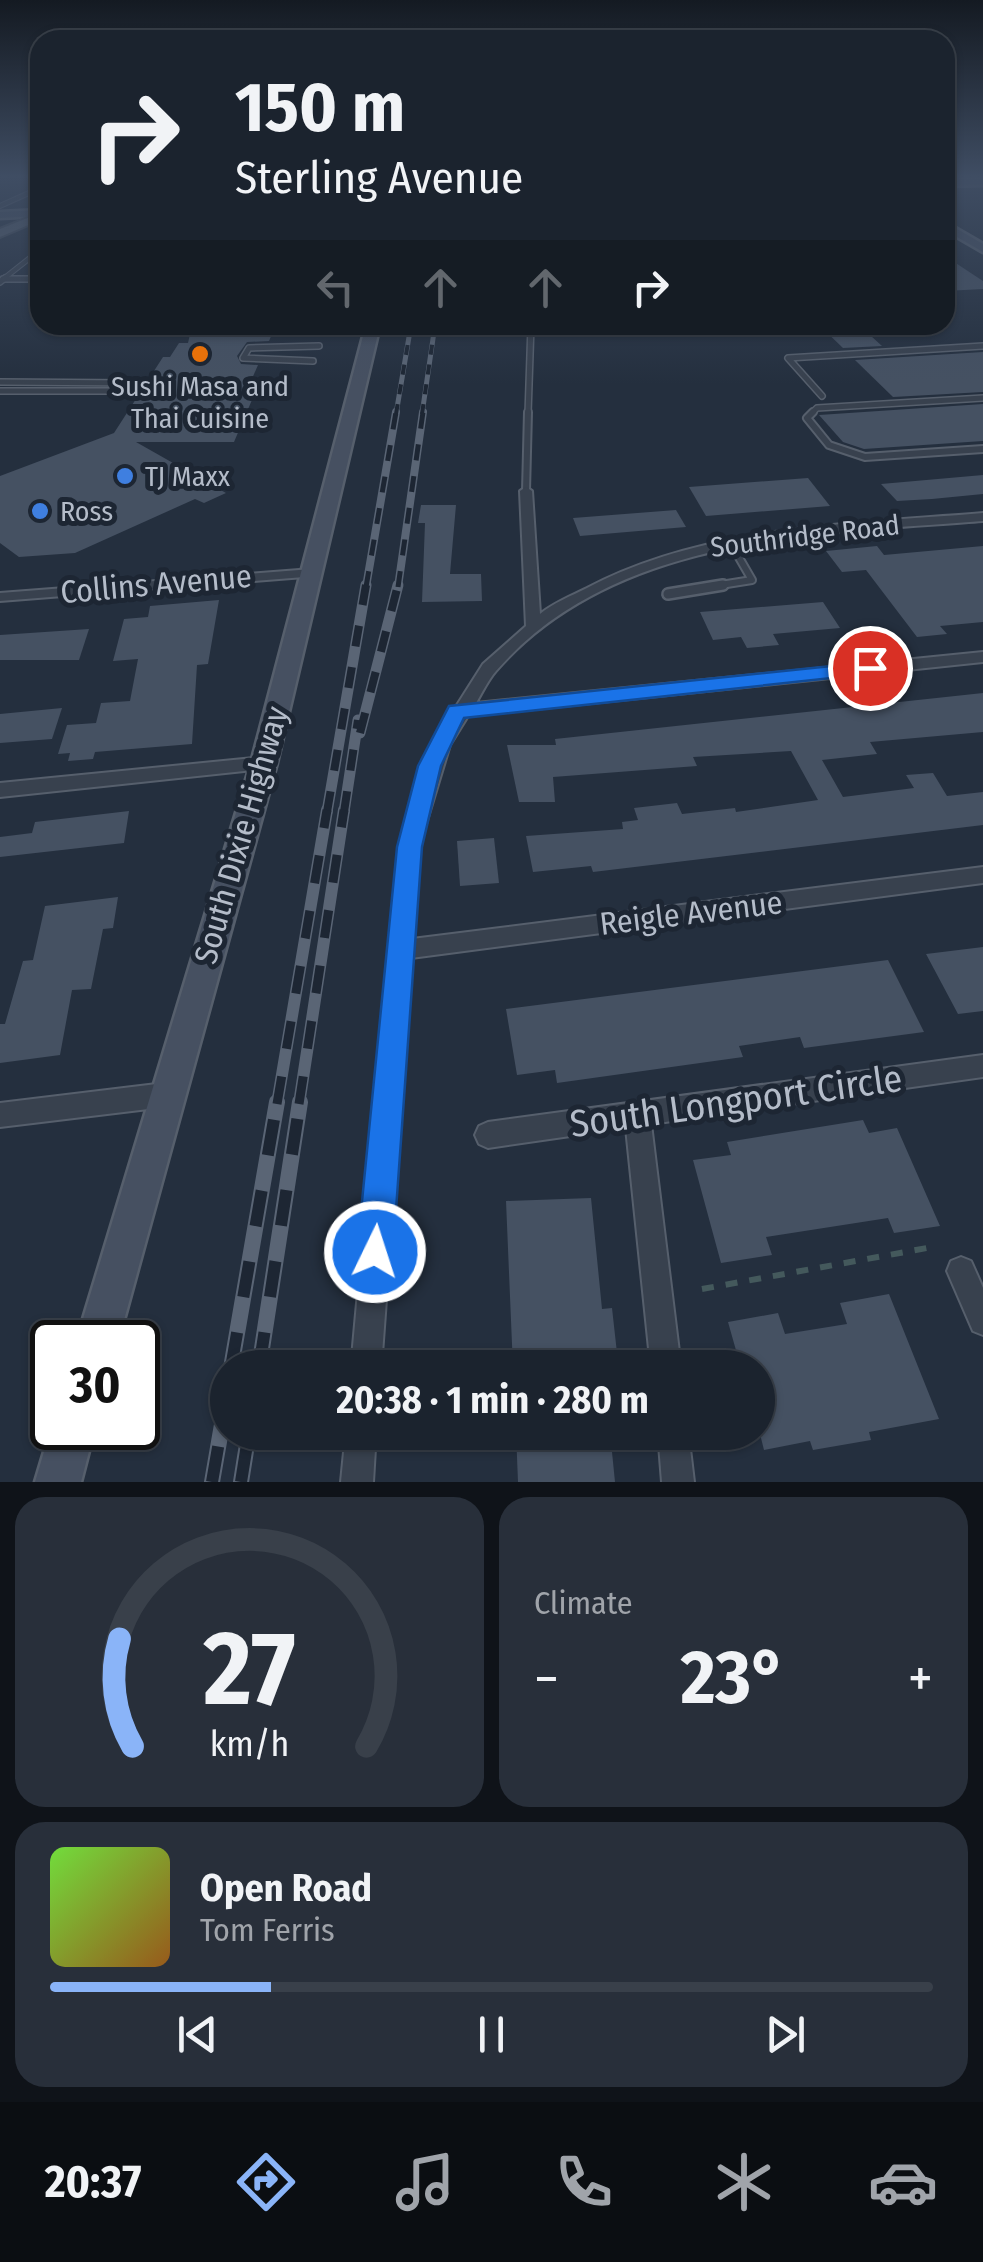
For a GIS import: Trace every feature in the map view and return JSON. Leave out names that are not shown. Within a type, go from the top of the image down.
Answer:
[{"type":"street","name":"South Dixie Highway","points":[[102,1320],[264,763],[371,335]]},
{"type":"street","points":[[526,491],[533,625]]},
{"type":"street","name":"Southridge Road","points":[[367,1350],[409,847],[420,796],[456,711],[501,654],[533,625],[577,596],[630,570],[730,542],[983,517]]},
{"type":"street","name":"Collins Avenue","points":[[0,597],[312,573]]},
{"type":"street","points":[[456,711],[983,657]]},
{"type":"street","points":[[0,790],[264,763]]},
{"type":"street","name":"Reigle Avenue","points":[[400,950],[983,875]]},
{"type":"street","name":"South Longport Circle","points":[[488,1136],[983,1066]]},
{"type":"street","points":[[0,1115],[165,1094]]},
{"type":"street","points":[[637,1114],[664,1350]]},
{"type":"street","points":[[961,1271],[983,1322]]},
{"type":"street","points":[[58,1482],[67,1450]]},
{"type":"street","points":[[357,1482],[360,1450]]},
{"type":"street","points":[[675,1450],[678,1482]]},
{"type":"lane","points":[[1,280],[30,256]]},
{"type":"lane","points":[[1,280],[30,279]]},
{"type":"lane","points":[[526,491],[531,335]]},
{"type":"lane","points":[[313,361],[243,358],[250,348],[319,346]]},
{"type":"lane","points":[[822,396],[788,358],[983,346]]},
{"type":"lane","points":[[0,382],[131,382]]},
{"type":"lane","points":[[0,391],[125,390]]},
{"type":"lane","points":[[983,398],[818,408],[807,418],[829,445],[866,457],[983,449]]},
{"type":"lane","points":[[668,594],[752,580],[730,542]]},
{"type":"path","points":[[702,1289],[938,1246]]},
{"type":"building","points":[[955,263],[983,281],[983,289],[955,290]]},
{"type":"building","points":[[190,335],[272,335],[269,341],[247,342],[237,356],[241,364],[258,365],[251,381],[260,381],[234,442],[136,442],[226,493],[204,503],[195,499],[75,553],[19,557],[0,543],[0,476],[114,433],[163,357],[170,357],[179,343],[188,343]]},
{"type":"building","points":[[829,335],[870,335],[882,346],[843,348]]},
{"type":"building","points":[[983,352],[983,392],[893,397],[855,360]]},
{"type":"building","points":[[983,404],[983,441],[864,449],[843,442],[819,415]]},
{"type":"building","points":[[983,475],[983,494],[932,499],[897,501],[881,484]]},
{"type":"building","points":[[808,478],[830,506],[706,516],[689,487]]},
{"type":"building","points":[[421,505],[456,505],[450,574],[481,574],[482,601],[422,602],[425,523],[418,523]]},
{"type":"building","points":[[676,510],[686,527],[580,536],[573,518]]},
{"type":"building","points":[[877,546],[884,555],[983,546],[983,622],[940,626],[947,634],[917,637],[866,570],[842,572],[826,551]]},
{"type":"building","points":[[219,600],[208,664],[197,665],[192,744],[95,752],[93,759],[68,761],[70,753],[58,754],[67,725],[96,723],[101,703],[130,701],[138,659],[113,661],[124,619],[148,617],[150,606]]},
{"type":"building","points":[[823,602],[840,628],[773,634],[779,645],[747,648],[741,637],[713,640],[700,612]]},
{"type":"building","points":[[89,629],[79,660],[0,660],[0,635]]},
{"type":"building","points":[[983,693],[983,732],[870,742],[877,754],[822,760],[843,797],[914,788],[906,775],[933,773],[947,796],[983,792],[983,825],[593,872],[591,866],[533,872],[526,836],[623,829],[622,822],[638,820],[634,808],[677,803],[682,814],[735,808],[736,812],[818,800],[791,751],[693,757],[697,766],[553,777],[555,802],[519,802],[507,745],[556,745],[555,739]]},
{"type":"building","points":[[62,708],[52,739],[0,743],[0,714]]},
{"type":"building","points":[[129,811],[124,843],[0,857],[0,837],[32,833],[35,822]]},
{"type":"building","points":[[494,838],[499,883],[460,886],[457,841]]},
{"type":"building","points":[[118,897],[113,928],[103,929],[91,989],[72,990],[60,1055],[0,1063],[0,1024],[5,1024],[23,961],[33,960],[45,906]]},
{"type":"building","points":[[983,947],[983,1011],[958,1014],[926,954]]},
{"type":"building","points":[[888,960],[924,1032],[804,1048],[800,1037],[739,1046],[743,1057],[557,1083],[555,1070],[517,1075],[506,1009]]},
{"type":"building","points":[[863,1120],[869,1133],[897,1128],[940,1226],[894,1233],[888,1218],[766,1237],[772,1255],[721,1263],[693,1160],[731,1155],[727,1142]]},
{"type":"building","points":[[591,1198],[602,1309],[612,1308],[617,1350],[512,1350],[506,1201]]},
{"type":"building","points":[[889,1294],[939,1419],[869,1432],[871,1440],[813,1450],[810,1441],[775,1448],[775,1350],[736,1350],[728,1322],[778,1313],[785,1334],[847,1324],[840,1303]]},
{"type":"building","points":[[517,1450],[612,1450],[615,1482],[518,1482]]},
{"type":"railway","points":[[396,414],[409,335]]},
{"type":"railway","points":[[422,414],[434,335]]},
{"type":"railway","points":[[366,587],[396,412]]},
{"type":"railway","points":[[398,587],[423,412]]},
{"type":"railway","points":[[327,812],[366,585]]},
{"type":"railway","points":[[360,733],[398,585]]},
{"type":"railway","points":[[344,812],[358,720]]},
{"type":"railway","points":[[277,1104],[327,810]]},
{"type":"railway","points":[[299,1104],[344,810]]},
{"type":"railway","points":[[234,1350],[277,1102]]},
{"type":"railway","points":[[262,1350],[300,1102]]},
{"type":"railway","points":[[212,1482],[218,1450]]},
{"type":"railway","points":[[241,1482],[246,1450]]},
{"type":"place","name":"Sushi Masa and Thai Cuisine","points":[[200,354]]},
{"type":"place","name":"TJ Maxx","points":[[125,476]]},
{"type":"place","name":"Ross","points":[[40,511]]},
{"type":"route","points":[[375,1252],[409,847],[430,766],[456,711],[870,668]]}]
